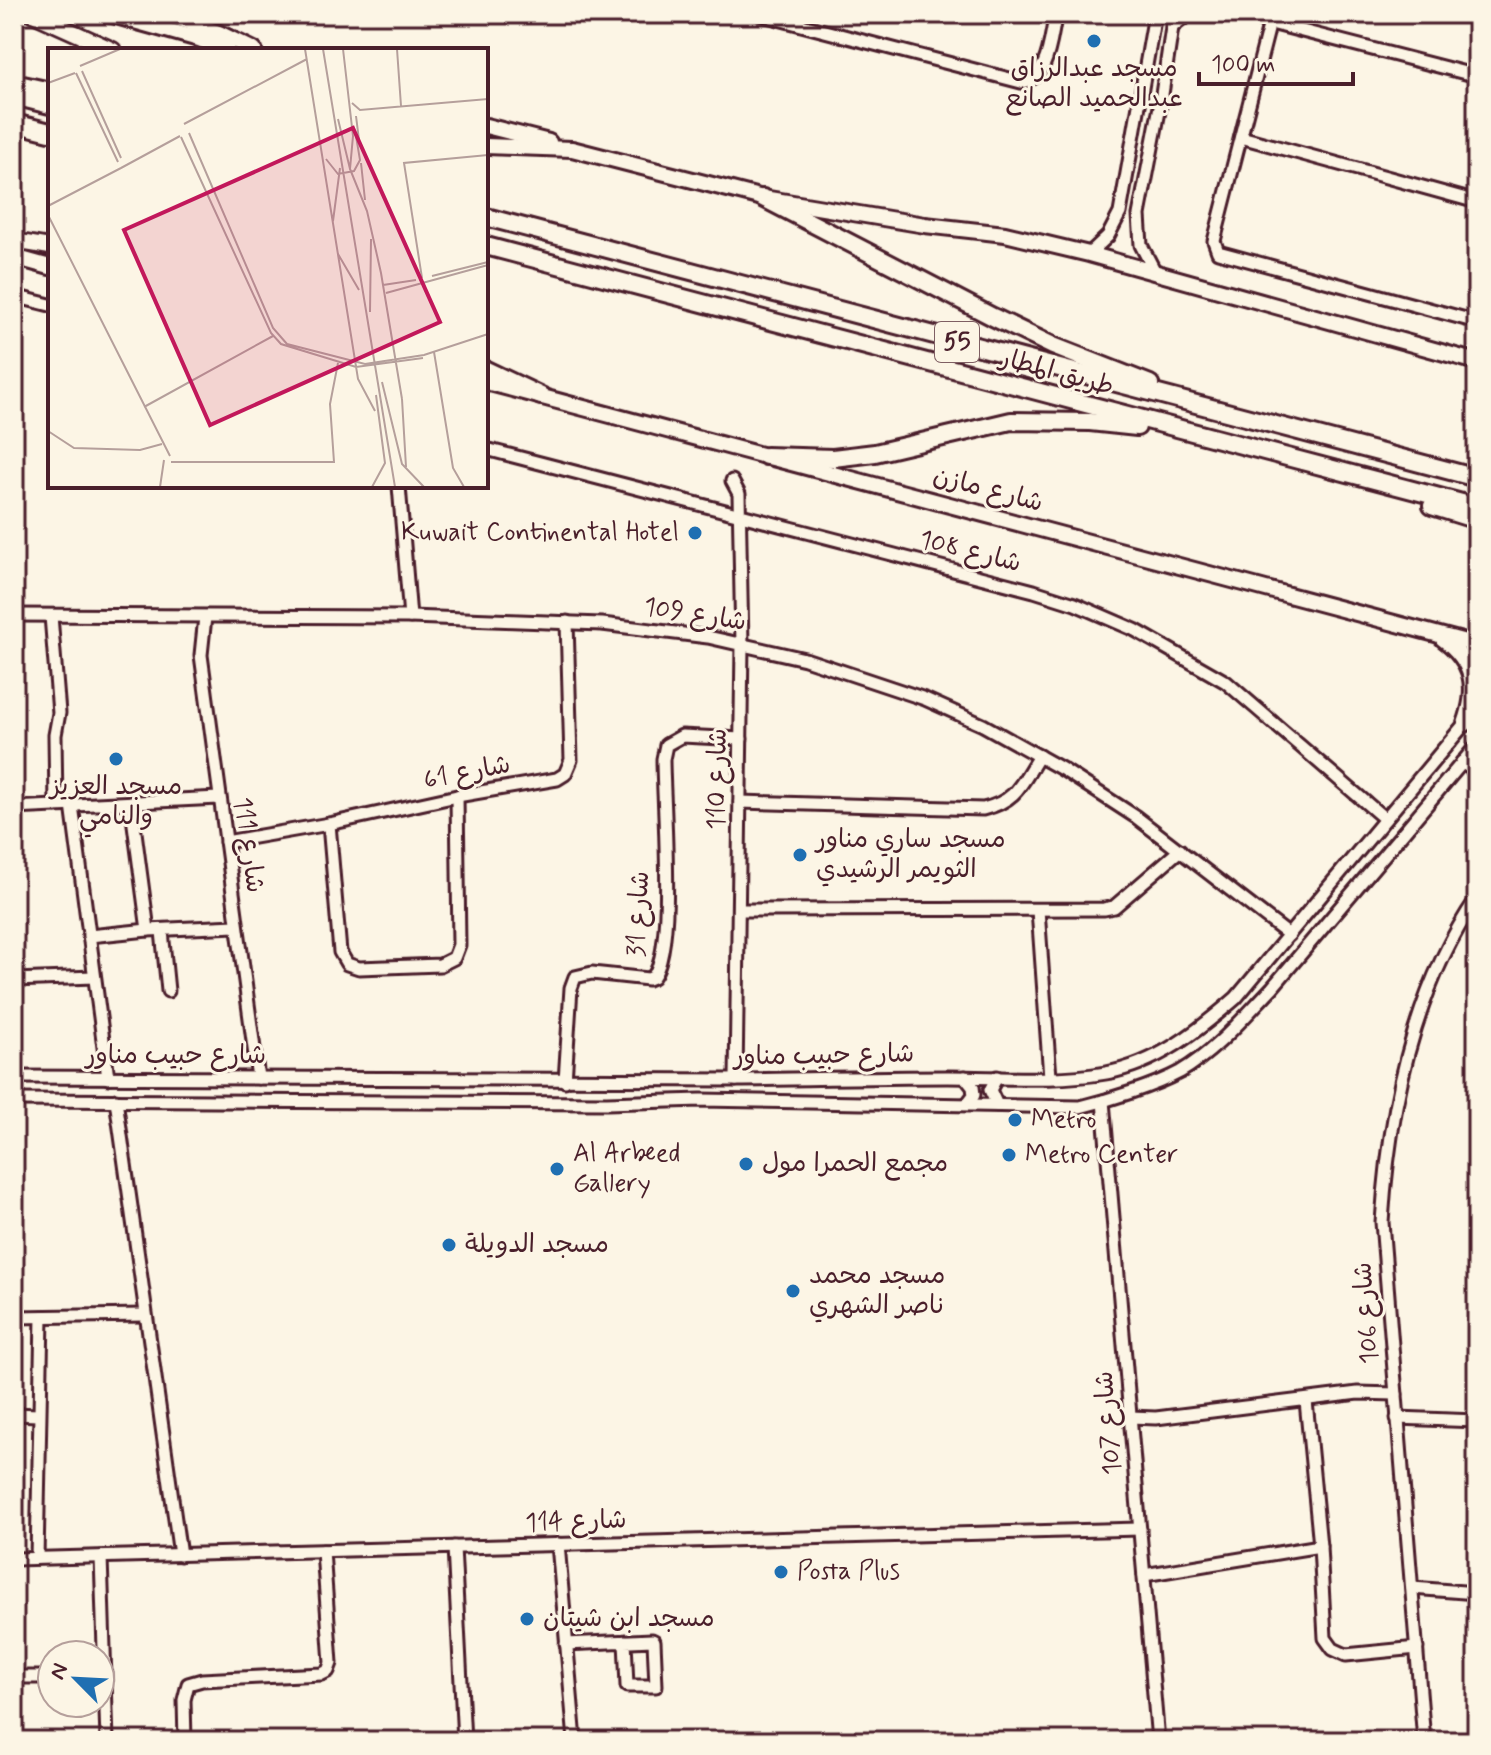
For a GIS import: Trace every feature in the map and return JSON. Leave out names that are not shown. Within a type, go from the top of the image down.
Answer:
[{"type":"highway","points":[[14,83],[48,91]]},
{"type":"highway","points":[[14,96],[48,104]]},
{"type":"highway","points":[[14,123],[48,132]]},
{"type":"highway","points":[[763,198],[1053,346],[1226,413]]},
{"type":"highway","name":"طريق المطار","points":[[488,218],[1477,478]]},
{"type":"highway","name":"طريق المطار","points":[[488,247],[1391,486],[1423,498],[1477,507]]},
{"type":"highway","points":[[488,371],[541,396]]},
{"type":"highway","points":[[766,456],[833,458],[875,453],[1011,421],[1090,422],[1185,431]]},
{"type":"highway","points":[[1423,498],[1477,520]]},
{"type":"main road","points":[[33,14],[109,48]]},
{"type":"main road","points":[[109,14],[222,48]]},
{"type":"main road","points":[[167,14],[250,48]]},
{"type":"main road","points":[[488,127],[763,198],[925,225],[1005,234],[1089,254],[1477,362]]},
{"type":"main road","points":[[488,146],[572,149]]},
{"type":"main road","points":[[14,241],[48,247]]},
{"type":"main road","points":[[14,257],[48,266]]},
{"type":"main road","name":"شارع مازن","points":[[488,383],[1477,645]]},
{"type":"main road","points":[[1420,630],[1439,636],[1456,648],[1467,665],[1473,695],[1465,724]]},
{"type":"street","points":[[759,14],[1021,82],[1031,80],[1042,70],[1056,14]]},
{"type":"street","points":[[1089,254],[1108,236],[1120,213],[1155,14]]},
{"type":"street","points":[[1156,274],[1141,245],[1139,215],[1174,14]]},
{"type":"street","points":[[1172,27],[1189,14]]},
{"type":"street","points":[[1236,14],[1477,76]]},
{"type":"street","points":[[1270,22],[1214,241],[1218,252],[1477,322]]},
{"type":"street","points":[[1141,100],[1153,106],[1161,101]]},
{"type":"street","points":[[1241,137],[1477,202]]},
{"type":"street","points":[[14,296],[48,304]]},
{"type":"street","name":"شارع 108","points":[[488,450],[1075,604],[1135,630],[1226,682],[1385,819]]},
{"type":"street","name":"شارع 110","points":[[732,481],[739,494],[742,644],[736,1080]]},
{"type":"street","points":[[399,488],[410,617]]},
{"type":"street","name":"شارع 109","points":[[14,615],[410,617],[567,622],[649,628],[742,644],[805,659],[925,699],[983,725],[1039,756],[1115,802],[1289,935]]},
{"type":"street","points":[[51,616],[59,713],[55,735],[56,806]]},
{"type":"street","name":"شارع 111","points":[[205,617],[201,655],[258,1078]]},
{"type":"street","name":"شارع 61","points":[[226,842],[557,779],[565,774],[571,760],[567,622]]},
{"type":"street","name":"شارع حبيب مناور","points":[[14,1077],[565,1081],[736,1080],[814,1076],[1050,1077],[1108,1073],[1152,1057],[1192,1036],[1236,998],[1477,709]]},
{"type":"street","name":"شارع 31","points":[[565,1081],[571,988],[575,977],[592,973],[648,979],[660,966],[666,918],[663,759],[666,745],[682,736],[741,739]]},
{"type":"street","name":"شارع حبيب مناور","points":[[14,1100],[676,1101],[1080,1107],[1179,1073],[1204,1055],[1272,988],[1477,745]]},
{"type":"street","points":[[740,802],[983,809],[1001,805],[1014,793],[1039,756]]},
{"type":"street","points":[[1462,762],[1477,773]]},
{"type":"street","points":[[329,824],[340,952],[347,964],[359,968],[440,965],[454,958],[459,945],[457,796]]},
{"type":"street","points":[[14,808],[219,798]]},
{"type":"street","points":[[131,802],[148,930]]},
{"type":"street","points":[[72,805],[108,1078]]},
{"type":"street","points":[[739,910],[1114,907],[1180,850]]},
{"type":"street","points":[[1343,868],[1349,879],[1361,881]]},
{"type":"street","points":[[1328,887],[1341,889],[1344,902]]},
{"type":"street","name":"شارع 106","points":[[1424,1741],[1382,1222],[1393,1113],[1423,1004],[1448,949],[1477,898]]},
{"type":"street","points":[[1038,910],[1050,1077]]},
{"type":"street","points":[[89,936],[236,926]]},
{"type":"street","points":[[162,931],[168,991]]},
{"type":"street","points":[[14,980],[94,977]]},
{"type":"street","points":[[965,1077],[973,1087],[974,1095],[967,1104]]},
{"type":"street","points":[[997,1077],[990,1090],[997,1105]]},
{"type":"street","points":[[403,1080],[415,1089],[411,1101]]},
{"type":"street","points":[[676,1101],[670,1089],[673,1082],[679,1080]]},
{"type":"street","points":[[116,1100],[133,1201],[145,1315],[180,1555]]},
{"type":"street","name":"شارع 107","points":[[1103,1101],[1158,1741]]},
{"type":"street","points":[[14,1317],[145,1315]]},
{"type":"street","points":[[37,1558],[42,1317]]},
{"type":"street","points":[[1130,1417],[1156,1418],[1358,1393],[1396,1394]]},
{"type":"street","points":[[1306,1401],[1325,1638],[1333,1649],[1346,1655],[1417,1648]]},
{"type":"street","points":[[14,1414],[38,1415]]},
{"type":"street","points":[[1397,1418],[1477,1421]]},
{"type":"street","name":"شارع 114","points":[[14,1559],[1140,1529]]},
{"type":"street","points":[[558,1544],[575,1741]]},
{"type":"street","points":[[1144,1575],[1320,1546]]},
{"type":"street","points":[[454,1547],[464,1741]]},
{"type":"street","points":[[185,1741],[184,1700],[188,1684],[202,1680],[322,1674],[328,1671],[331,1663],[323,1551]]},
{"type":"street","points":[[101,1557],[102,1639]]},
{"type":"street","points":[[1412,1588],[1477,1593]]},
{"type":"street","points":[[566,1644],[625,1641],[655,1642],[656,1686],[627,1686],[625,1641]]},
{"type":"street","points":[[14,1677],[36,1677]]},
{"type":"street","points":[[105,1719],[107,1741]]},
{"type":"place","name":"مسجد عبدالرزاق عبدالحميد الصانع","points":[[1094,41]]},
{"type":"place","name":"Kuwait Continental Hotel","points":[[695,533]]},
{"type":"place","name":"مسجد العزيز والنامي","points":[[116,759]]},
{"type":"place","name":"مسجد ساري مناور الثويمر الرشيدي","points":[[800,855]]},
{"type":"place","name":"Metro","points":[[1015,1120]]},
{"type":"place","name":"Metro Center","points":[[1009,1155]]},
{"type":"place","name":"مجمع الحمرا مول","points":[[746,1164]]},
{"type":"place","name":"Al Arbeed Gallery","points":[[557,1169]]},
{"type":"place","name":"مسجد الدويلة","points":[[449,1245]]},
{"type":"place","name":"مسجد محمد ناصر الشهري","points":[[793,1291]]},
{"type":"place","name":"Posta Plus","points":[[781,1572]]},
{"type":"place","name":"مسجد ابن شيتان","points":[[527,1619]]}]
